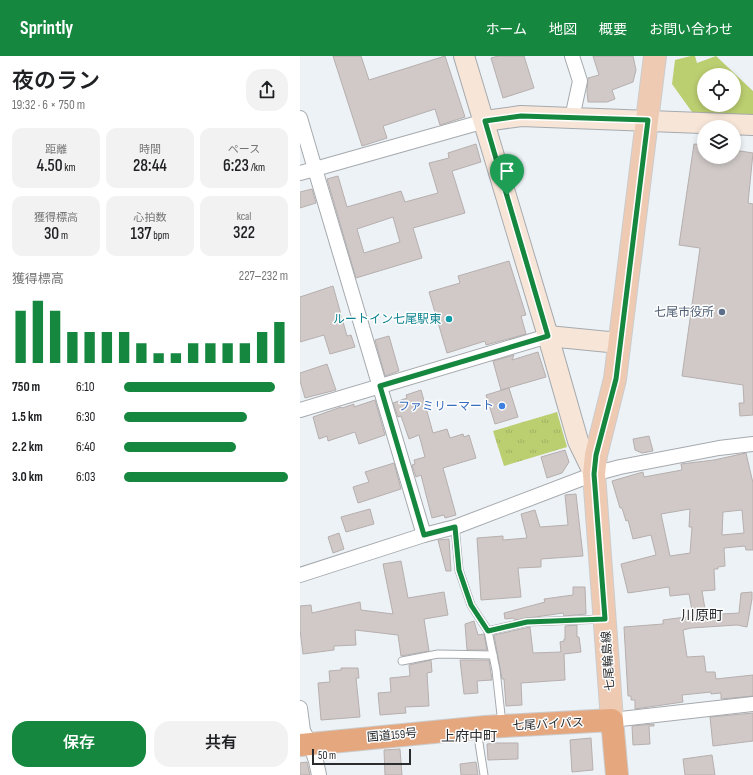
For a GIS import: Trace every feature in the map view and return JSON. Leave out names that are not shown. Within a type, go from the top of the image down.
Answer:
[{"type":"highway","name":"七尾バイパス","points":[[488,727],[612,720]]},
{"type":"highway","points":[[612,720],[617,775]]},
{"type":"highway","name":"国道159号","points":[[305,744],[488,727]]},
{"type":"main road","name":"七尾輪島線","points":[[612,720],[594,474],[596,455],[616,379],[619,343],[655,56]]},
{"type":"street","points":[[464,56],[485,121],[578,441],[594,474]]},
{"type":"street","points":[[572,56],[580,81],[572,118]]},
{"type":"street","points":[[300,173],[485,121],[521,116],[753,125]]},
{"type":"street","points":[[300,118],[424,535]]},
{"type":"street","points":[[300,410],[548,336],[619,343]]},
{"type":"street","points":[[300,576],[424,535],[455,527],[594,474],[620,467],[719,448],[753,444]]},
{"type":"street","points":[[612,720],[753,704]]},
{"type":"street","points":[[300,708],[305,744],[316,761],[319,775]]},
{"type":"lane","points":[[455,527],[459,570],[471,605],[488,631],[493,655],[484,775]]},
{"type":"lane","points":[[488,631],[527,622],[605,619]]},
{"type":"lane","points":[[402,661],[438,654],[493,655]]},
{"type":"green space","points":[[695,56],[697,63],[716,56],[729,68],[697,68],[697,112],[741,112],[741,80],[753,91],[753,117],[692,112],[672,84],[675,60]]},
{"type":"green space","points":[[557,412],[567,447],[504,466],[493,431]]},
{"type":"building","points":[[333,56],[361,56],[369,80],[445,56],[465,117],[440,125],[435,109],[383,126],[387,138],[362,146]]},
{"type":"building","points":[[498,56],[524,56],[534,88],[503,98],[491,58]]},
{"type":"building","points":[[593,56],[633,56],[636,70],[633,82],[612,90],[615,99],[607,102],[588,102],[588,78],[599,75]]},
{"type":"building","points":[[476,144],[481,162],[452,171],[465,213],[413,228],[422,258],[356,278],[327,179],[338,176],[347,207],[401,191],[405,202],[438,193],[429,163],[449,158],[448,153]],"holes":[[[393,217],[400,242],[364,253],[357,229]]]},
{"type":"building","name":"七尾市役所","points":[[694,144],[697,144],[697,164],[741,164],[741,151],[753,153],[748,203],[753,204],[753,415],[740,416],[739,403],[744,403],[743,385],[682,376],[700,248],[679,245]]},
{"type":"building","points":[[312,189],[316,203],[300,208],[300,192]]},
{"type":"building","points":[[509,261],[526,315],[521,316],[526,334],[486,345],[485,341],[447,353],[429,292],[460,283],[458,276]]},
{"type":"building","points":[[333,286],[347,336],[351,335],[355,347],[330,354],[324,335],[300,342],[300,297]]},
{"type":"building","points":[[389,336],[399,371],[385,376],[375,340]]},
{"type":"building","points":[[538,352],[546,377],[501,390],[493,361],[514,355],[512,360]]},
{"type":"building","points":[[327,364],[336,390],[305,398],[300,381],[300,373]]},
{"type":"building","name":"ファミリーマート","points":[[509,388],[518,417],[495,424],[486,395]]},
{"type":"building","points":[[421,390],[433,433],[447,429],[450,438],[463,434],[464,437],[469,435],[476,458],[443,468],[456,515],[445,518],[444,515],[432,518],[421,475],[416,477],[412,465],[415,464],[414,460],[425,457],[419,435],[409,439],[401,416],[398,417],[393,403],[407,398],[406,395]]},
{"type":"building","points":[[375,400],[385,435],[359,444],[355,432],[328,441],[327,436],[319,439],[313,417],[341,407],[354,404],[354,407]]},
{"type":"building","points":[[649,436],[653,451],[642,453],[635,450],[633,439]]},
{"type":"building","points":[[565,450],[569,462],[562,473],[547,478],[541,457]]},
{"type":"building","points":[[746,453],[753,483],[753,550],[746,550],[745,546],[724,548],[725,566],[714,569],[715,590],[702,591],[706,615],[739,613],[741,593],[752,592],[752,599],[747,627],[737,625],[691,628],[683,630],[687,657],[704,656],[706,672],[715,672],[716,679],[753,675],[753,696],[721,699],[721,693],[711,694],[711,692],[682,695],[683,702],[635,709],[635,700],[631,700],[631,696],[628,696],[624,627],[663,624],[663,620],[693,616],[689,594],[670,596],[669,587],[628,593],[621,564],[656,555],[651,535],[633,539],[628,520],[626,521],[622,508],[620,508],[612,481],[643,472],[644,477],[682,470],[681,464],[714,460]],"holes":[[[690,509],[689,527],[692,527],[690,553],[670,556],[661,514]],[[742,510],[744,533],[722,535],[723,512]]]},
{"type":"building","points":[[394,463],[401,489],[358,503],[353,487],[369,482],[365,472]]},
{"type":"building","points":[[576,494],[583,556],[541,559],[541,567],[518,568],[521,597],[481,600],[477,538],[503,536],[503,540],[527,538],[521,514],[535,510],[540,527],[568,525],[565,495]]},
{"type":"building","points":[[370,509],[374,524],[346,532],[341,517]]},
{"type":"building","points":[[339,533],[344,549],[333,553],[328,537]]},
{"type":"building","points":[[449,539],[451,571],[446,571],[438,540]]},
{"type":"building","points":[[401,561],[408,598],[444,592],[448,615],[424,619],[429,651],[401,656],[398,635],[355,630],[356,645],[334,646],[334,650],[303,654],[300,630],[300,606],[311,605],[312,613],[360,602],[361,610],[393,614],[383,564]]},
{"type":"building","points":[[573,587],[585,587],[586,614],[564,616],[563,613],[515,620],[514,618],[505,619],[504,613],[545,602],[544,599],[573,595]]},
{"type":"building","points":[[474,621],[478,635],[484,634],[487,650],[467,650],[465,624]]},
{"type":"building","points":[[577,625],[577,637],[579,637],[581,652],[564,654],[565,680],[521,683],[522,705],[506,706],[504,679],[502,679],[494,635],[530,627],[533,653],[561,652],[560,642],[564,641],[565,639],[565,626]]},
{"type":"building","points":[[431,660],[432,672],[427,673],[429,706],[405,707],[406,713],[380,715],[378,693],[391,692],[390,678],[410,676],[409,665]]},
{"type":"building","points":[[460,660],[489,660],[492,680],[477,681],[478,693],[464,694]]},
{"type":"building","points":[[341,668],[358,668],[359,678],[356,678],[360,717],[321,720],[318,683],[330,682],[329,671],[341,670]]},
{"type":"building","points":[[753,713],[753,741],[713,746],[710,717]]},
{"type":"building","points":[[654,724],[654,726],[649,726],[650,744],[633,745],[632,726]]},
{"type":"building","points":[[591,738],[593,770],[572,772],[570,740]]},
{"type":"building","points":[[518,743],[518,759],[488,760],[487,744]]},
{"type":"building","points":[[400,749],[402,775],[385,775],[384,750]]},
{"type":"building","points":[[712,755],[715,775],[685,775],[683,759]]},
{"type":"building","points":[[307,762],[310,775],[300,775],[300,763]]},
{"type":"building","points":[[476,762],[478,775],[461,775],[460,764]]},
{"type":"place","name":"七尾市役所","points":[[722,312]]},
{"type":"place","name":"ルートイン七尾駅東","points":[[449,319]]},
{"type":"place","name":"ファミリーマート","points":[[502,406]]},
{"type":"district","name":"川原町","points":[[702,615]]},
{"type":"district","name":"上府中町","points":[[469,736]]},
{"type":"route","points":[[521,116],[648,120],[616,379],[596,455],[594,474],[605,619],[527,622],[488,631],[471,605],[459,570],[455,527],[424,535],[380,386],[548,336],[507,195],[485,121],[497,118],[521,116]]}]
